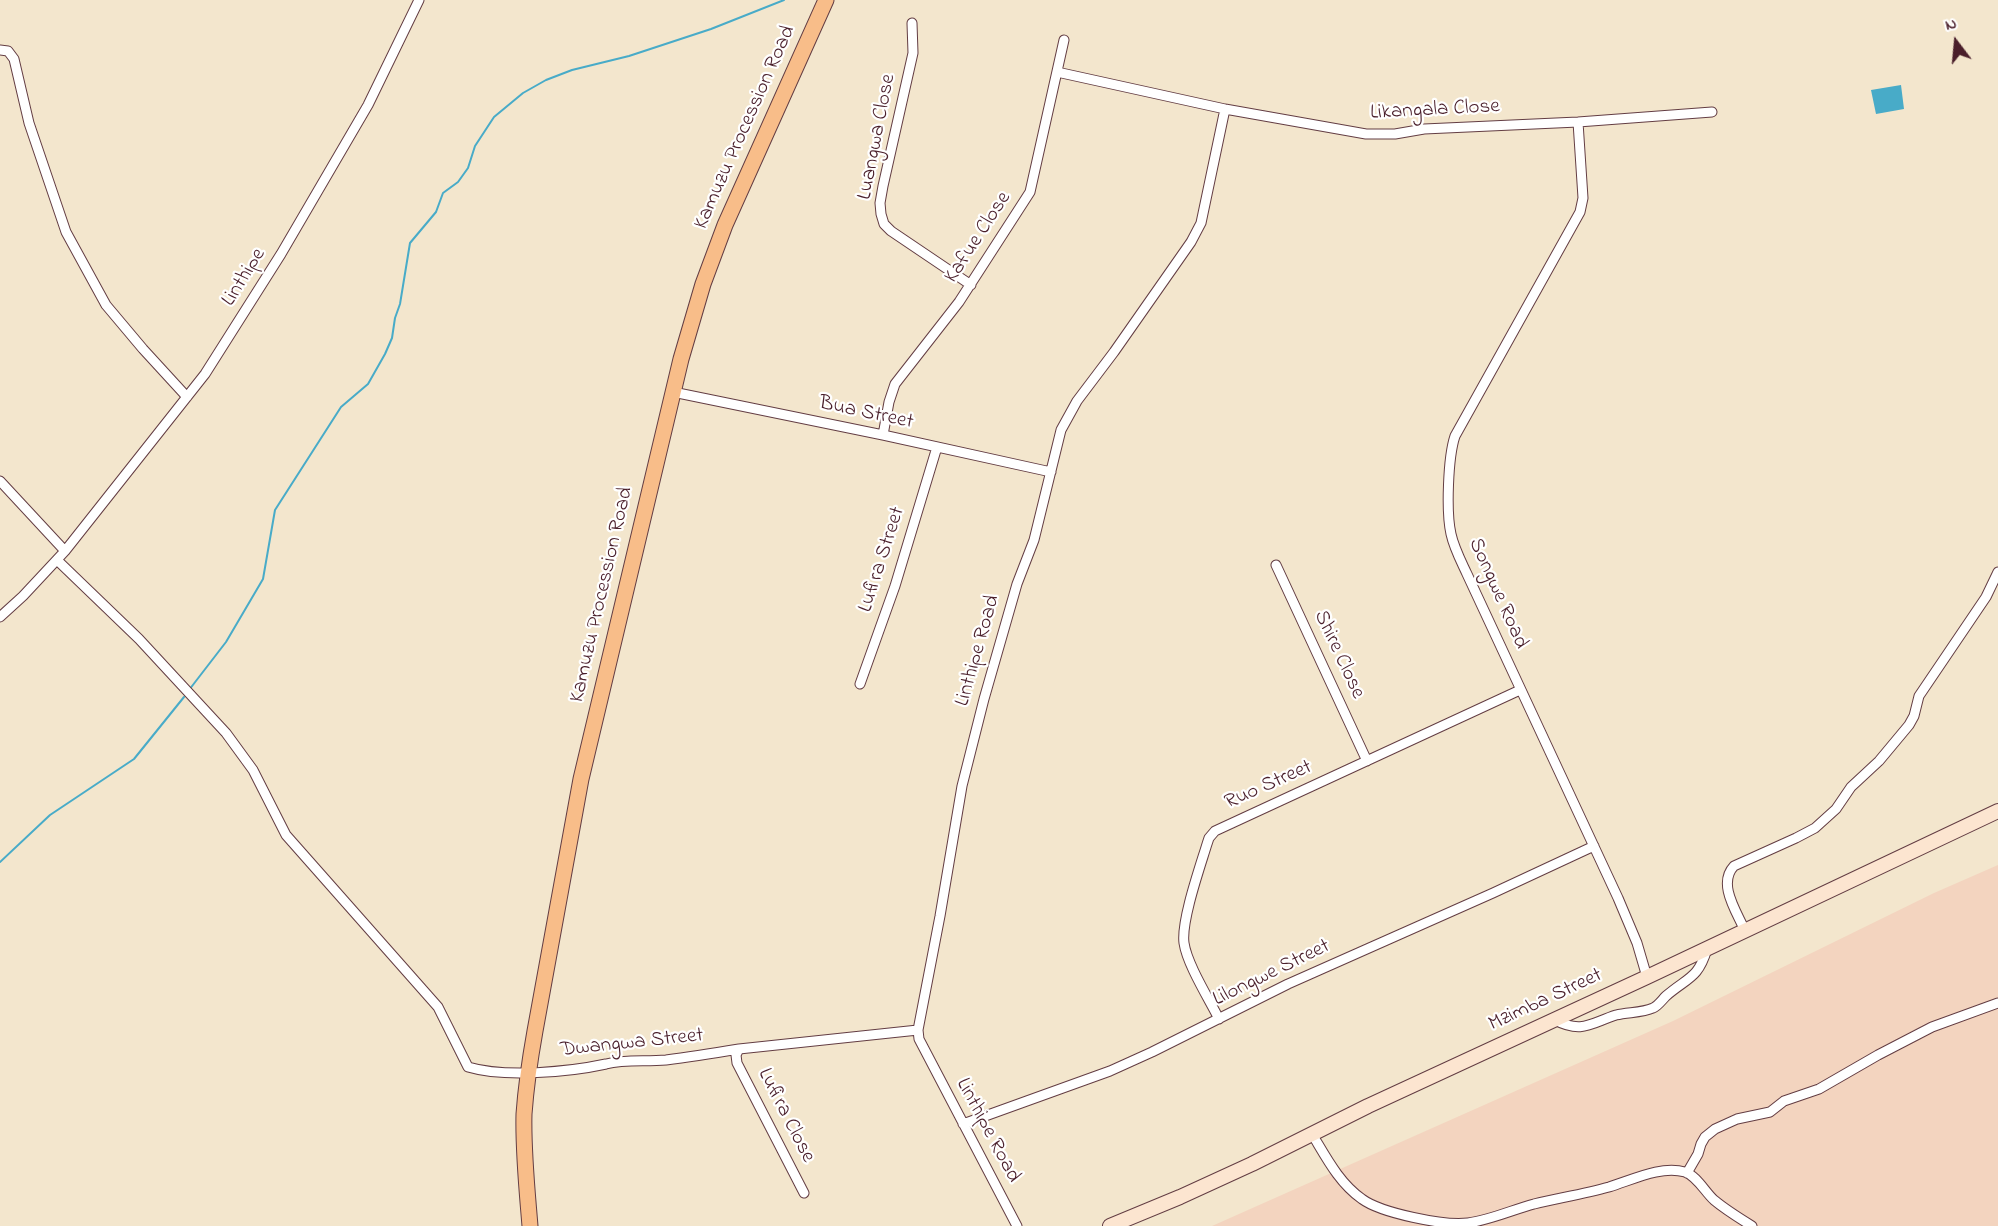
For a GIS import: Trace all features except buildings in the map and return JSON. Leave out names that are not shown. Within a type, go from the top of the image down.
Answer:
[{"type":"highway","name":"Kamuzu Procession Road","points":[[530,1226],[524,1138],[528,1073],[581,779],[674,392],[691,322],[725,225],[826,0]]},
{"type":"main road","name":"Mzimba Street","points":[[1110,1226],[1180,1197],[1998,811]]},
{"type":"street","name":"Linthipe","points":[[0,617],[65,551],[205,374],[281,254],[368,105],[419,0]]},
{"type":"street","name":"Luangwa Close","points":[[912,23],[913,53],[883,186],[881,214],[884,224],[891,231],[971,285]]},
{"type":"street","name":"Kafue Close","points":[[883,435],[889,402],[896,384],[971,285],[1030,192],[1064,40]]},
{"type":"street","points":[[0,50],[8,51],[14,59],[25,107],[61,218],[99,295],[143,349],[187,397]]},
{"type":"street","name":"Likangala Close","points":[[1057,72],[1225,109],[1366,134],[1395,134],[1424,129],[1578,123],[1712,112]]},
{"type":"street","name":"Linthipe Road","points":[[1017,1226],[919,1039],[918,1030],[962,786],[1017,584],[1034,540],[1061,429],[1191,242],[1200,223],[1225,109]]},
{"type":"street","name":"Songwe Road","points":[[1578,123],[1583,198],[1580,212],[1455,436],[1450,457],[1451,534],[1637,943],[1647,977]]},
{"type":"street","name":"Bua Street","points":[[674,392],[1051,472]]},
{"type":"street","name":"Lufira Street","points":[[860,684],[895,586],[937,447]]},
{"type":"street","points":[[0,481],[65,551]]},
{"type":"street","name":"Dwangwa Street","points":[[57,560],[139,639],[226,733],[253,770],[289,840],[438,1007],[468,1067],[481,1071],[528,1073],[595,1068],[606,1064],[666,1060],[918,1030]]},
{"type":"street","name":"Shire Close","points":[[1276,564],[1367,761]]},
{"type":"street","points":[[1745,931],[1728,890],[1727,876],[1730,871],[1734,866],[1815,828],[1836,809],[1851,787],[1880,761],[1909,725],[1919,696],[1986,597],[1998,572]]},
{"type":"street","name":"Ruo Street","points":[[1219,1019],[1189,958],[1184,942],[1185,925],[1209,838],[1215,831],[1520,690]]},
{"type":"street","name":"Lilongwe Street","points":[[963,1125],[1110,1071],[1288,984],[1594,846]]},
{"type":"street","points":[[1555,1020],[1574,1028],[1614,1016],[1655,1008],[1664,998],[1695,975],[1702,965],[1707,949]]},
{"type":"street","points":[[1687,1173],[1701,1144],[1715,1130],[1737,1119],[1770,1112],[1784,1101],[1819,1089],[1932,1027],[1998,1004]]},
{"type":"street","name":"Lufira Close","points":[[738,1052],[737,1063],[804,1193]]},
{"type":"street","points":[[1311,1134],[1339,1177],[1350,1189],[1364,1201],[1402,1215],[1466,1225],[1534,1204],[1674,1170],[1687,1173],[1695,1178],[1713,1199],[1752,1226]]},
{"type":"shaded area","points":[[1998,865],[1998,1226],[1212,1226],[1673,1021],[1934,893]]},
{"type":"water","points":[[1901,85],[1904,109],[1876,114],[1871,90]]},
{"type":"waterway","points":[[189,690],[226,642],[263,579],[275,510],[341,407],[368,384],[385,354],[392,338],[400,304],[410,243],[436,212],[443,193],[458,182],[468,168],[475,146],[494,117],[523,93],[546,80],[572,70],[629,56],[711,29],[784,0]]},
{"type":"waterway","points":[[0,862],[50,815],[134,759],[184,697]]}]
